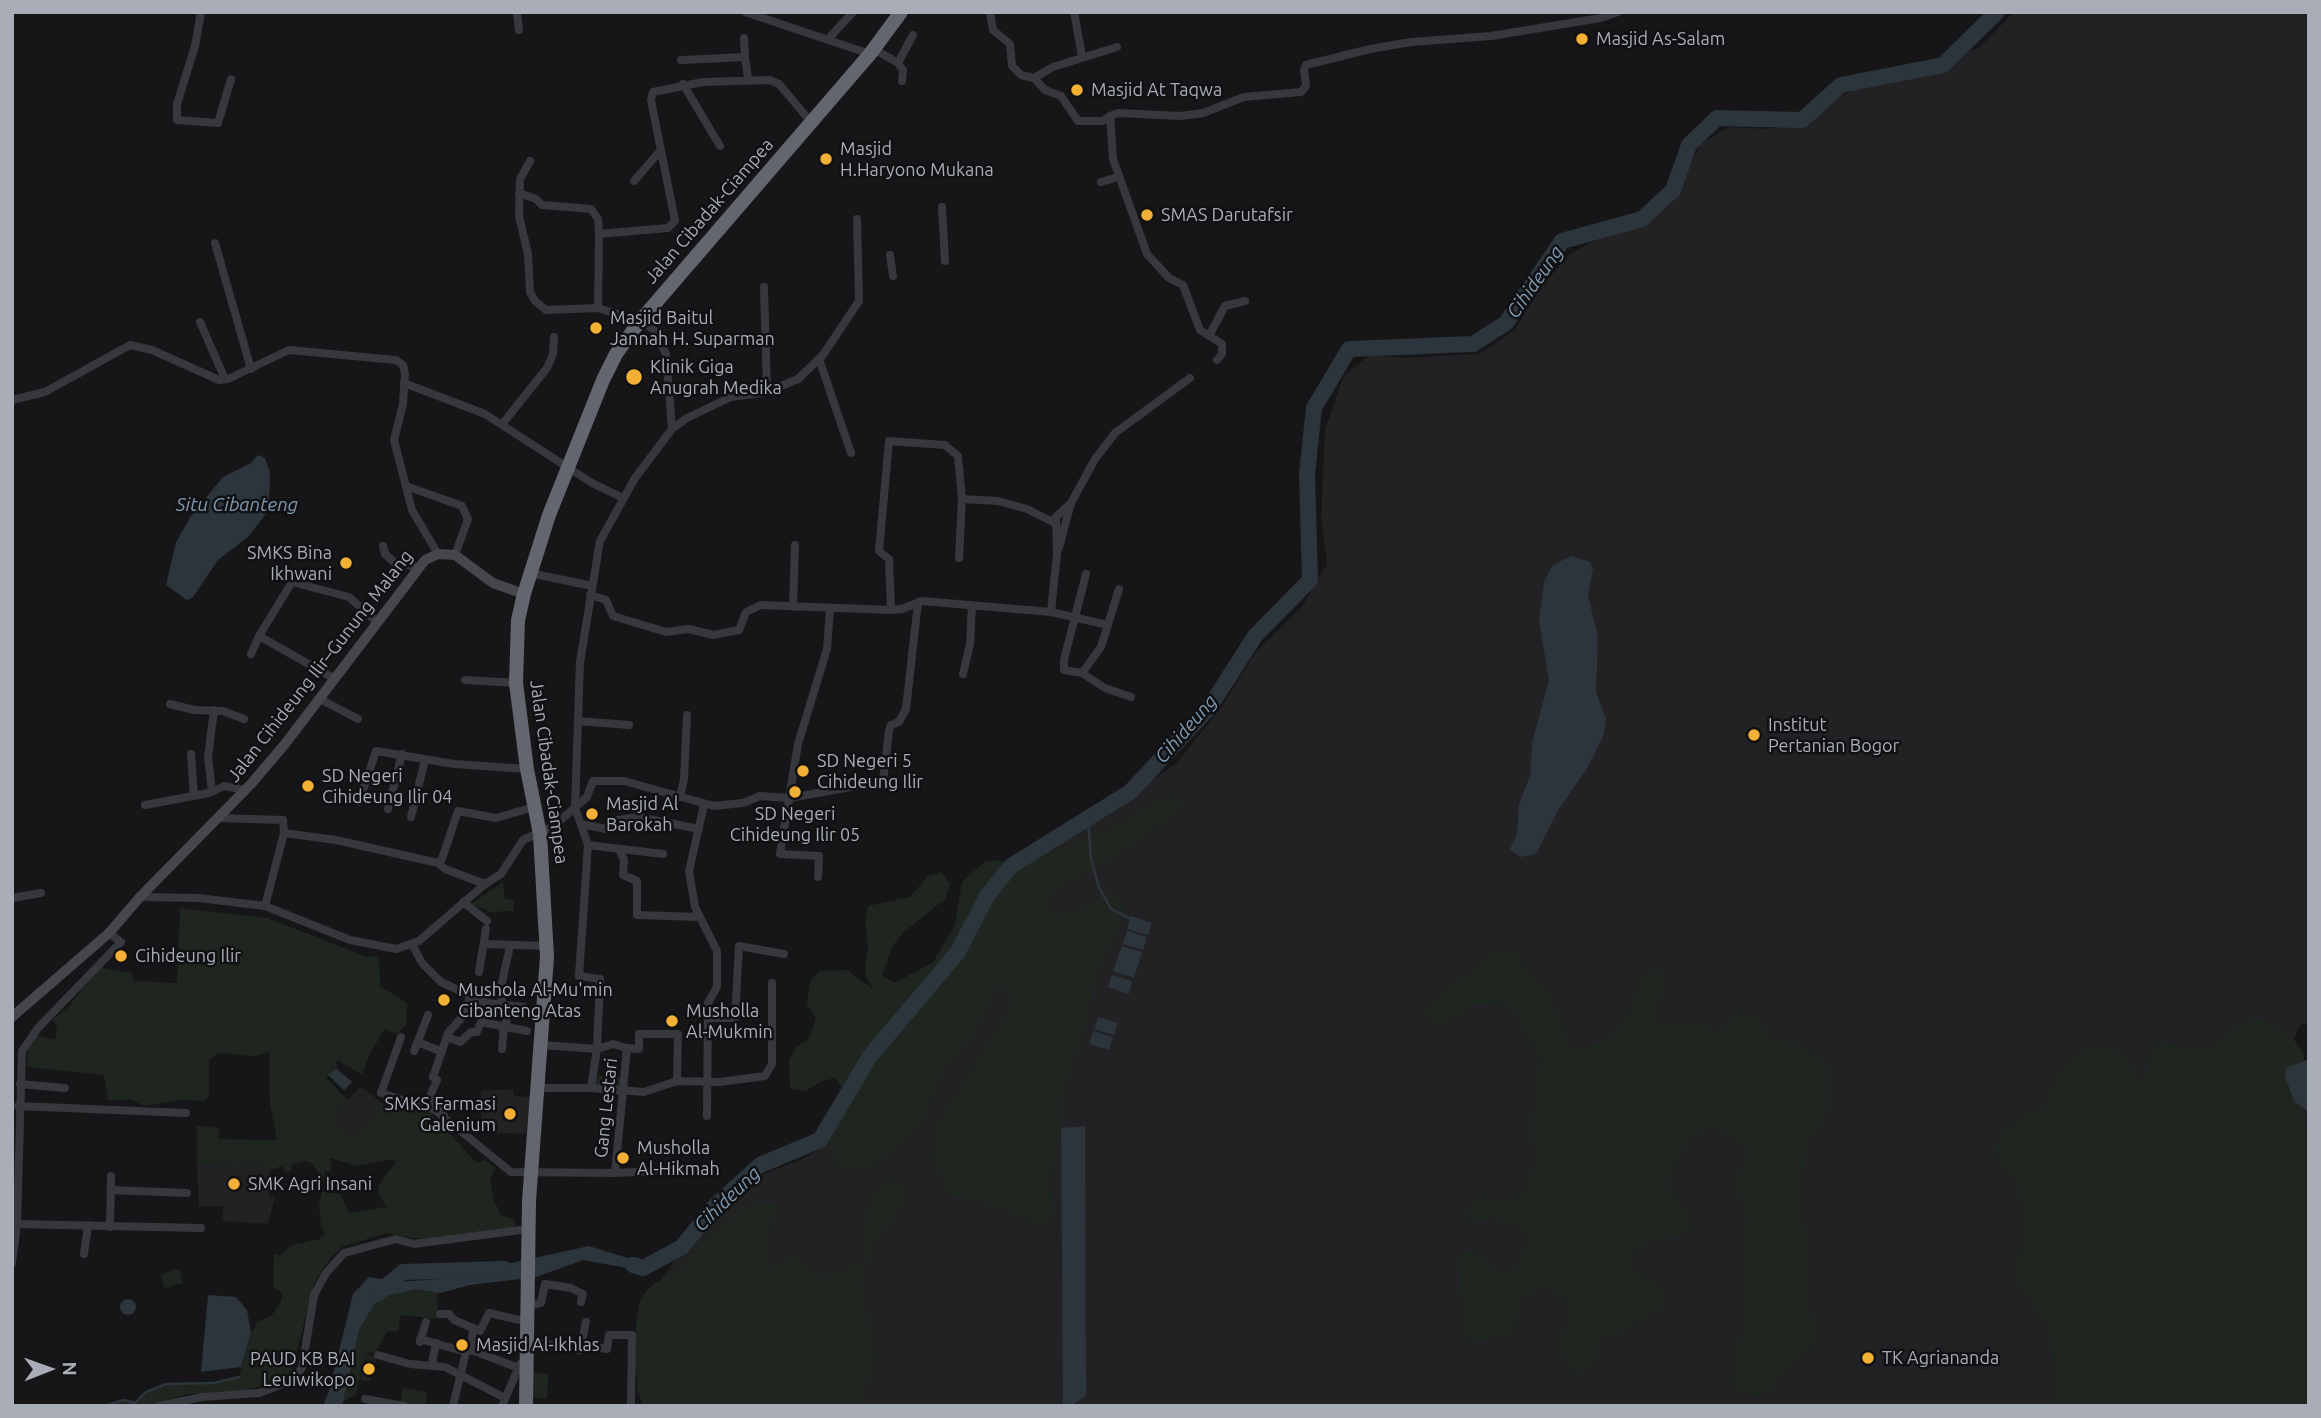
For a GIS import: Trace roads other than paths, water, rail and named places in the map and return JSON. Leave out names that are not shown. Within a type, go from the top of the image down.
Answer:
[{"type":"highway","name":"Jalan Cibadak-Ciampea","points":[[526,1406],[528,1229],[540,1088],[547,946],[540,834],[527,769],[516,683],[518,620],[524,594],[539,542],[603,380],[640,321],[872,51],[901,12]]},
{"type":"main road","name":"Jalan Cihideung Ilir–Gunung Malang","points":[[12,1017],[109,933],[140,897],[246,790],[320,699],[418,567],[438,554],[455,555]]},
{"type":"main road","points":[[455,555],[493,583],[524,594]]},
{"type":"street","points":[[201,12],[195,46],[177,104],[177,120],[218,123],[231,79]]},
{"type":"street","points":[[517,12],[519,30]]},
{"type":"street","points":[[745,12],[872,51],[898,63],[903,70],[902,81]]},
{"type":"street","points":[[764,19],[774,12]]},
{"type":"street","points":[[828,39],[853,12]]},
{"type":"street","points":[[990,12],[995,34],[1010,44],[1012,66],[1021,75],[1034,78],[1045,90],[1061,96],[1078,121],[1103,121],[1118,113],[1180,116],[1203,113],[1244,97],[1301,92],[1306,86],[1306,65],[1359,52],[1411,42],[1491,36],[1601,18],[1618,12]]},
{"type":"street","points":[[1074,12],[1082,57]]},
{"type":"street","points":[[898,63],[913,35]]},
{"type":"street","points":[[744,38],[748,79]]},
{"type":"street","points":[[1034,78],[1053,67],[1117,47]]},
{"type":"street","points":[[681,60],[745,57]]},
{"type":"street","points":[[599,234],[668,228],[673,225],[675,216],[660,152],[653,92],[682,84],[748,79],[776,81],[811,122]]},
{"type":"street","points":[[682,84],[720,146]]},
{"type":"street","points":[[1110,116],[1111,151],[1147,254],[1169,278],[1183,285],[1200,330],[1222,344],[1222,354],[1217,360]]},
{"type":"street","points":[[634,181],[660,152]]},
{"type":"street","points":[[530,161],[522,174],[519,216],[528,254],[530,292],[535,301],[546,310],[598,308],[640,321],[654,330],[666,354],[672,429]]},
{"type":"street","points":[[1101,182],[1118,177]]},
{"type":"street","points":[[519,193],[536,199],[542,205],[591,209],[598,219],[598,308]]},
{"type":"street","points":[[942,207],[945,261]]},
{"type":"street","points":[[591,1088],[597,1049],[600,979],[579,976],[588,845],[575,808],[580,662],[600,541],[623,498],[672,429],[725,399],[767,392],[798,379],[819,359],[859,302],[857,219]]},
{"type":"street","points":[[215,243],[251,369]]},
{"type":"street","points":[[890,255],[893,276]]},
{"type":"street","points":[[764,287],[767,392]]},
{"type":"street","points":[[1209,336],[1225,306],[1245,301]]},
{"type":"street","points":[[200,322],[225,379]]},
{"type":"street","points":[[503,423],[547,368],[553,354],[554,337]]},
{"type":"street","points":[[12,400],[46,392],[130,345],[152,350],[208,377],[225,379],[289,350],[387,357],[403,365],[403,404],[394,440],[418,523],[438,554]]},
{"type":"street","points":[[819,359],[850,453]]},
{"type":"street","points":[[1051,612],[1057,554],[1071,503],[1095,459],[1115,433],[1190,378]]},
{"type":"street","points":[[404,383],[471,406],[503,423],[569,468],[623,498]]},
{"type":"street","points":[[891,610],[889,559],[879,551],[889,440],[951,448],[958,456],[962,499],[959,558]]},
{"type":"street","points":[[406,486],[462,506],[468,519],[455,555]]},
{"type":"street","points":[[962,499],[998,502],[1027,509],[1055,523]]},
{"type":"street","points":[[1057,554],[1055,523],[1058,513],[1071,503]]},
{"type":"street","points":[[793,607],[795,545]]},
{"type":"street","points":[[383,546],[385,554],[396,563],[418,567]]},
{"type":"street","points":[[530,573],[591,591],[606,600],[613,616],[666,632],[689,629],[712,635],[739,630],[746,612],[761,605],[902,610],[918,602],[1051,612],[1108,625]]},
{"type":"street","points":[[1086,574],[1063,665],[1069,673],[1082,673],[1105,688],[1131,697]]},
{"type":"street","points":[[251,654],[259,636],[294,581],[349,597],[377,622]]},
{"type":"street","points":[[1082,673],[1101,647],[1119,589]]},
{"type":"street","points":[[140,897],[198,898],[265,906],[350,940],[396,949],[412,944],[501,874],[523,840],[554,826],[587,797],[593,781],[607,779],[642,785],[704,805],[743,803],[764,796],[790,798],[877,783],[885,777],[889,731],[903,717],[906,709],[918,602]]},
{"type":"street","points":[[963,674],[970,644],[972,606]]},
{"type":"street","points":[[818,877],[819,856],[780,854],[805,718],[827,649],[830,609]]},
{"type":"street","points":[[259,636],[335,679]]},
{"type":"street","points":[[465,680],[516,683]]},
{"type":"street","points":[[320,699],[358,719]]},
{"type":"street","points":[[170,704],[194,710],[214,710],[244,719]]},
{"type":"street","points":[[212,792],[208,757],[214,710]]},
{"type":"street","points":[[680,797],[684,779],[687,715]]},
{"type":"street","points":[[578,721],[629,725]]},
{"type":"street","points":[[359,802],[373,754],[381,750],[425,760],[527,769]]},
{"type":"street","points":[[191,754],[194,796]]},
{"type":"street","points":[[388,809],[402,754]]},
{"type":"street","points":[[411,817],[425,760]]},
{"type":"street","points":[[145,805],[231,786],[246,790]]},
{"type":"street","points":[[704,805],[689,871],[699,917],[717,946],[717,987],[708,1003],[707,1116]]},
{"type":"street","points":[[438,863],[442,859],[458,811],[496,818],[534,807]]},
{"type":"street","points":[[581,824],[606,829],[612,821],[639,817],[699,829]]},
{"type":"street","points":[[218,818],[279,818],[285,825],[265,906]]},
{"type":"street","points":[[284,833],[438,863],[445,869],[485,884]]},
{"type":"street","points":[[588,845],[663,854]]},
{"type":"street","points":[[619,849],[624,860],[624,875],[637,881],[637,915],[699,917]]},
{"type":"street","points":[[12,898],[41,893]]},
{"type":"street","points":[[465,904],[486,925],[479,972]]},
{"type":"street","points":[[12,1263],[17,1224],[18,1106],[22,1051],[28,1039],[121,942],[109,933]]},
{"type":"street","points":[[412,944],[428,969],[441,982],[484,1001],[524,1007]]},
{"type":"street","points":[[484,944],[547,946]]},
{"type":"street","points":[[708,1018],[735,1018],[740,945],[784,954]]},
{"type":"street","points":[[502,1049],[505,1006],[501,987],[510,946]]},
{"type":"street","points":[[540,1088],[644,1092],[677,1081],[708,1083],[765,1076],[771,1070],[772,983]]},
{"type":"street","points":[[445,1118],[440,1108],[429,1099],[447,1037],[451,1028],[464,1015],[471,995]]},
{"type":"street","points":[[447,1037],[460,1042],[471,1032],[477,1032],[484,1001]]},
{"type":"street","points":[[414,1051],[428,1015]]},
{"type":"street","points":[[481,1022],[527,1031]]},
{"type":"street","points":[[627,1048],[639,1049],[639,1034],[678,1034],[677,1081]]},
{"type":"street","points":[[401,1037],[381,1093],[429,1108],[445,1118]]},
{"type":"street","points":[[418,1042],[442,1052]]},
{"type":"street","name":"Gang Lestari","points":[[445,1118],[503,1168],[524,1174],[615,1173],[627,1048],[612,1044],[597,1049],[542,1045]]},
{"type":"street","points":[[20,1084],[65,1088]]},
{"type":"street","points":[[18,1106],[186,1113]]},
{"type":"street","points":[[615,1173],[654,1171]]},
{"type":"street","points":[[110,1227],[111,1175]]},
{"type":"street","points":[[111,1190],[187,1193]]},
{"type":"street","points":[[17,1224],[201,1228]]},
{"type":"street","points":[[84,1254],[88,1226]]},
{"type":"street","points":[[159,1406],[202,1397],[259,1393],[293,1380],[304,1361],[314,1295],[326,1273],[344,1253],[396,1239],[414,1244],[528,1229]]},
{"type":"street","points":[[528,1301],[541,1303],[545,1284],[583,1293],[581,1303]]},
{"type":"street","points":[[440,1314],[449,1314],[480,1331],[489,1313],[528,1322]]},
{"type":"street","points":[[426,1322],[420,1340],[468,1351],[519,1368]]},
{"type":"street","points":[[378,1355],[410,1364],[432,1364],[453,1370],[503,1402],[528,1345],[579,1350],[586,1322]]},
{"type":"street","points":[[453,1406],[473,1329]]},
{"type":"street","points":[[581,1345],[607,1349],[609,1335],[632,1335],[631,1406]]},
{"type":"street","points":[[432,1364],[436,1343]]},
{"type":"street","points":[[366,1399],[404,1406]]},
{"type":"water","name":"Situ Cibanteng","points":[[258,455],[265,458],[270,472],[269,504],[265,515],[248,537],[218,560],[193,597],[187,600],[166,585],[176,542],[191,516],[223,477],[251,463]]},
{"type":"water","points":[[1571,556],[1590,562],[1593,569],[1588,596],[1598,637],[1596,692],[1606,719],[1603,737],[1588,767],[1559,809],[1536,854],[1520,857],[1510,849],[1517,834],[1519,804],[1530,776],[1532,743],[1549,680],[1539,620],[1544,582],[1553,565]]},
{"type":"water","points":[[1131,916],[1152,923],[1148,935],[1127,929]]},
{"type":"water","points":[[1127,931],[1147,937],[1143,950],[1123,944]]},
{"type":"water","points":[[1122,946],[1142,952],[1134,978],[1113,971]]},
{"type":"water","points":[[1112,975],[1132,981],[1129,994],[1108,987]]},
{"type":"water","points":[[1098,1017],[1118,1023],[1114,1035],[1094,1029]]},
{"type":"water","points":[[1093,1031],[1113,1037],[1109,1050],[1089,1044]]},
{"type":"water","points":[[2309,1059],[2309,1112],[2294,1101],[2285,1076],[2286,1068]]},
{"type":"water","points":[[336,1068],[352,1082],[344,1090],[328,1075]]},
{"type":"water","points":[[1085,1126],[1086,1396],[1070,1406],[1063,1406],[1061,1128]]},
{"type":"water","points":[[589,1246],[634,1260],[648,1261],[652,1269],[643,1271],[583,1260],[536,1277],[470,1285],[440,1293],[416,1289],[386,1296],[374,1304],[359,1330],[342,1406],[323,1406],[353,1294],[369,1277],[399,1282],[465,1277],[493,1267]]},
{"type":"water","points":[[208,1295],[236,1297],[247,1310],[251,1333],[241,1367],[201,1372]]},
{"type":"water","points":[[128,1299],[136,1307],[128,1315],[120,1307]]},
{"type":"waterway","name":"Cihideung","points":[[633,1265],[643,1268],[682,1247],[714,1207],[760,1165],[820,1140],[870,1056],[958,952],[987,896],[1011,866],[1130,792],[1209,708],[1255,636],[1310,580],[1307,474],[1314,408],[1349,349],[1473,344],[1506,323],[1562,241],[1642,219],[1673,190],[1689,145],[1717,118],[1802,120],[1841,85],[1943,65],[1997,12]]},
{"type":"waterway","points":[[1088,820],[1091,859],[1099,887],[1111,909],[1131,919]]},
{"type":"waterway","name":"Cihideung","points":[[377,1294],[403,1272],[504,1269]]},
{"type":"waterway","points":[[106,1406],[123,1400],[135,1403],[146,1392],[166,1384],[214,1383],[239,1377]]},
{"type":"place","name":"Masjid As-Salam","points":[[1582,39]]},
{"type":"place","name":"Masjid At Taqwa","points":[[1077,90]]},
{"type":"place","name":"Masjid H.Haryono Mukana","points":[[826,159]]},
{"type":"place","name":"SMAS Darutafsir","points":[[1147,215]]},
{"type":"place","name":"Masjid Baitul Jannah H. Suparman","points":[[596,328]]},
{"type":"place","name":"Klinik Giga Anugrah Medika","points":[[634,377]]},
{"type":"place","name":"SMKS Bina Ikhwani","points":[[346,563]]},
{"type":"place","name":"Institut Pertanian Bogor","points":[[1754,735]]},
{"type":"place","name":"SD Negeri 5 Cihideung Ilir","points":[[803,771]]},
{"type":"place","name":"SD Negeri Cihideung Ilir 04","points":[[308,786]]},
{"type":"place","name":"SD Negeri Cihideung Ilir 05","points":[[795,792]]},
{"type":"place","name":"Masjid Al Barokah","points":[[592,814]]},
{"type":"place","name":"Cihideung Ilir","points":[[121,956]]},
{"type":"place","name":"Mushola Al-Mu'min Cibanteng Atas","points":[[444,1000]]},
{"type":"place","name":"Musholla Al-Mukmin","points":[[672,1021]]},
{"type":"place","name":"SMKS Farmasi Galenium","points":[[510,1114]]},
{"type":"place","name":"Musholla Al-Hikmah","points":[[623,1158]]},
{"type":"place","name":"SMK Agri Insani","points":[[234,1184]]},
{"type":"place","name":"Masjid Al-Ikhlas","points":[[462,1345]]},
{"type":"place","name":"TK Agriananda","points":[[1868,1358]]},
{"type":"place","name":"PAUD KB BAI Leuiwikopo","points":[[369,1369]]}]
